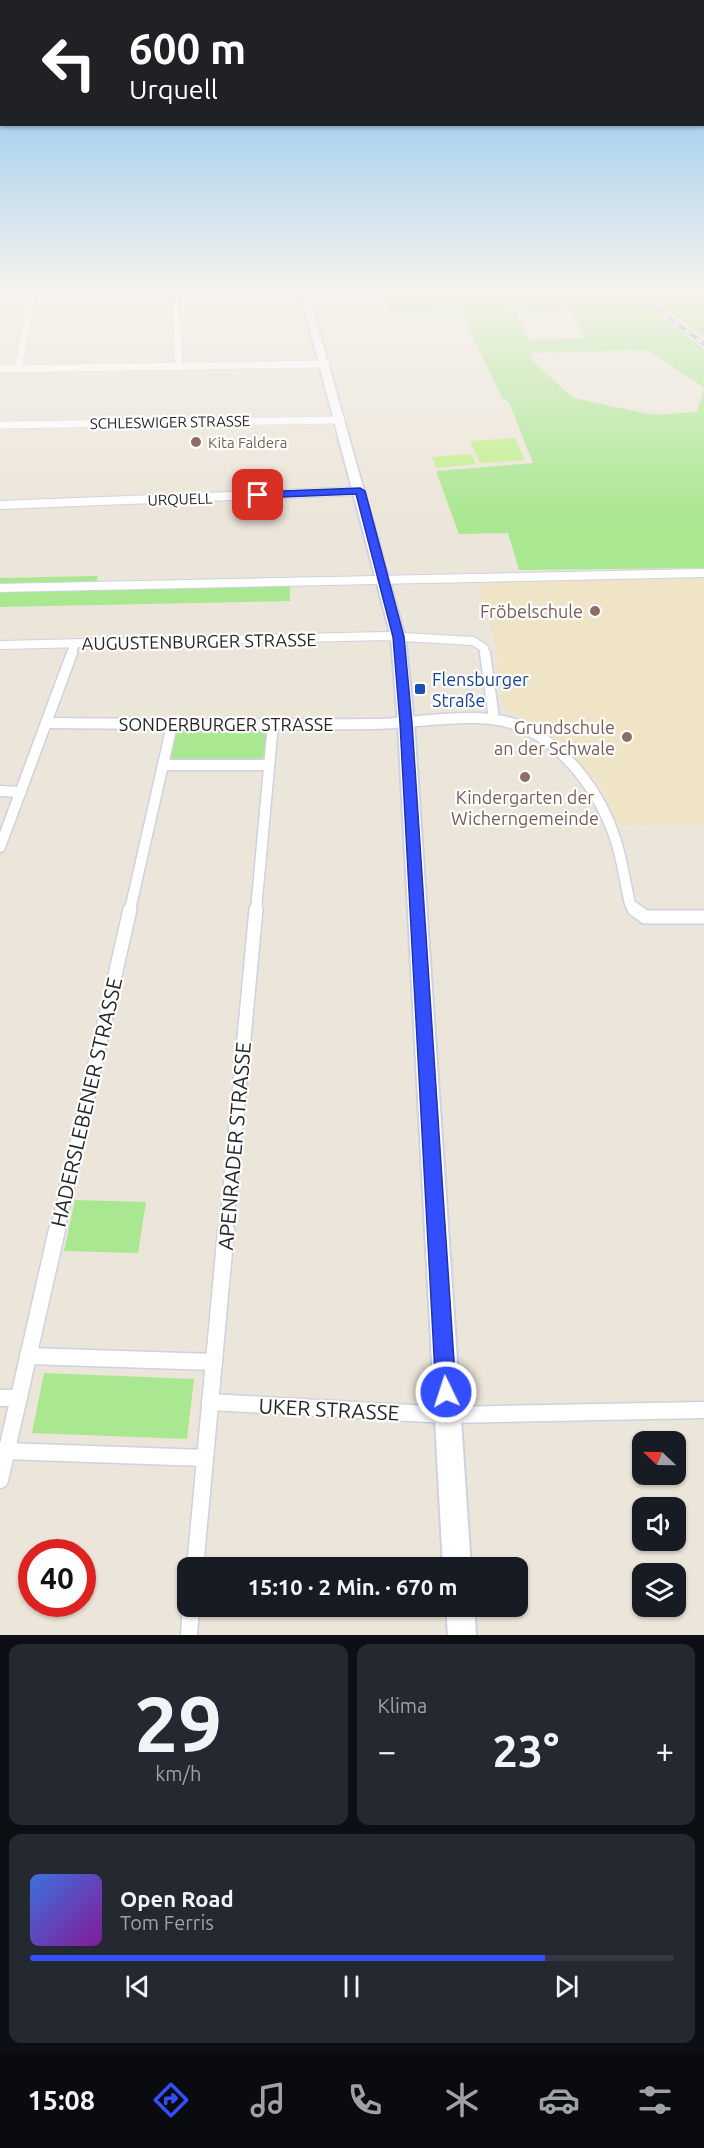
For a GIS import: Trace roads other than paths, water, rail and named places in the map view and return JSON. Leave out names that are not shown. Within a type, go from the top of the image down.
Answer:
[{"type":"street","points":[[18,369],[19,364]]},
{"type":"street","points":[[0,369],[304,364]]},
{"type":"street","points":[[326,364],[385,580],[398,637],[406,723],[456,1557]]},
{"type":"street","name":"SCHLESWIGER STRASSE","points":[[0,425],[341,420]]},
{"type":"street","name":"URQUELL","points":[[0,505],[360,491]]},
{"type":"street","points":[[0,588],[704,573]]},
{"type":"street","name":"AUGUSTENBURGER STRASSE","points":[[0,645],[398,637],[474,641],[484,648],[494,719]]},
{"type":"street","points":[[0,847],[75,644]]},
{"type":"street","name":"SONDERBURGER STRASSE","points":[[46,723],[406,723],[494,719],[513,722],[530,730],[573,765],[597,799],[612,830],[630,904],[638,913],[654,918],[704,916]]},
{"type":"street","name":"HADERSLEBENER STRASSE","points":[[0,1479],[172,724]]},
{"type":"street","name":"APENRADER STRASSE","points":[[196,1557],[273,724]]},
{"type":"street","points":[[163,765],[269,765]]},
{"type":"street","points":[[0,791],[21,792]]},
{"type":"street","points":[[28,1356],[214,1362]]},
{"type":"street","points":[[0,1398],[19,1398]]},
{"type":"street","name":"UKER STRASSE","points":[[210,1402],[448,1415],[704,1410]]},
{"type":"street","points":[[6,1451],[205,1458]]},
{"type":"street","points":[[189,1635],[190,1617]]},
{"type":"street","points":[[461,1617],[462,1635]]},
{"type":"place","name":"Kita Faldera","points":[[196,442]]},
{"type":"place","name":"Fröbelschule","points":[[595,611]]},
{"type":"place","name":"Flensburger Straße","points":[[420,689]]},
{"type":"place","name":"Grundschule an der Schwale","points":[[627,737]]},
{"type":"place","name":"Kindergarten der Wicherngemeinde","points":[[525,777]]}]
